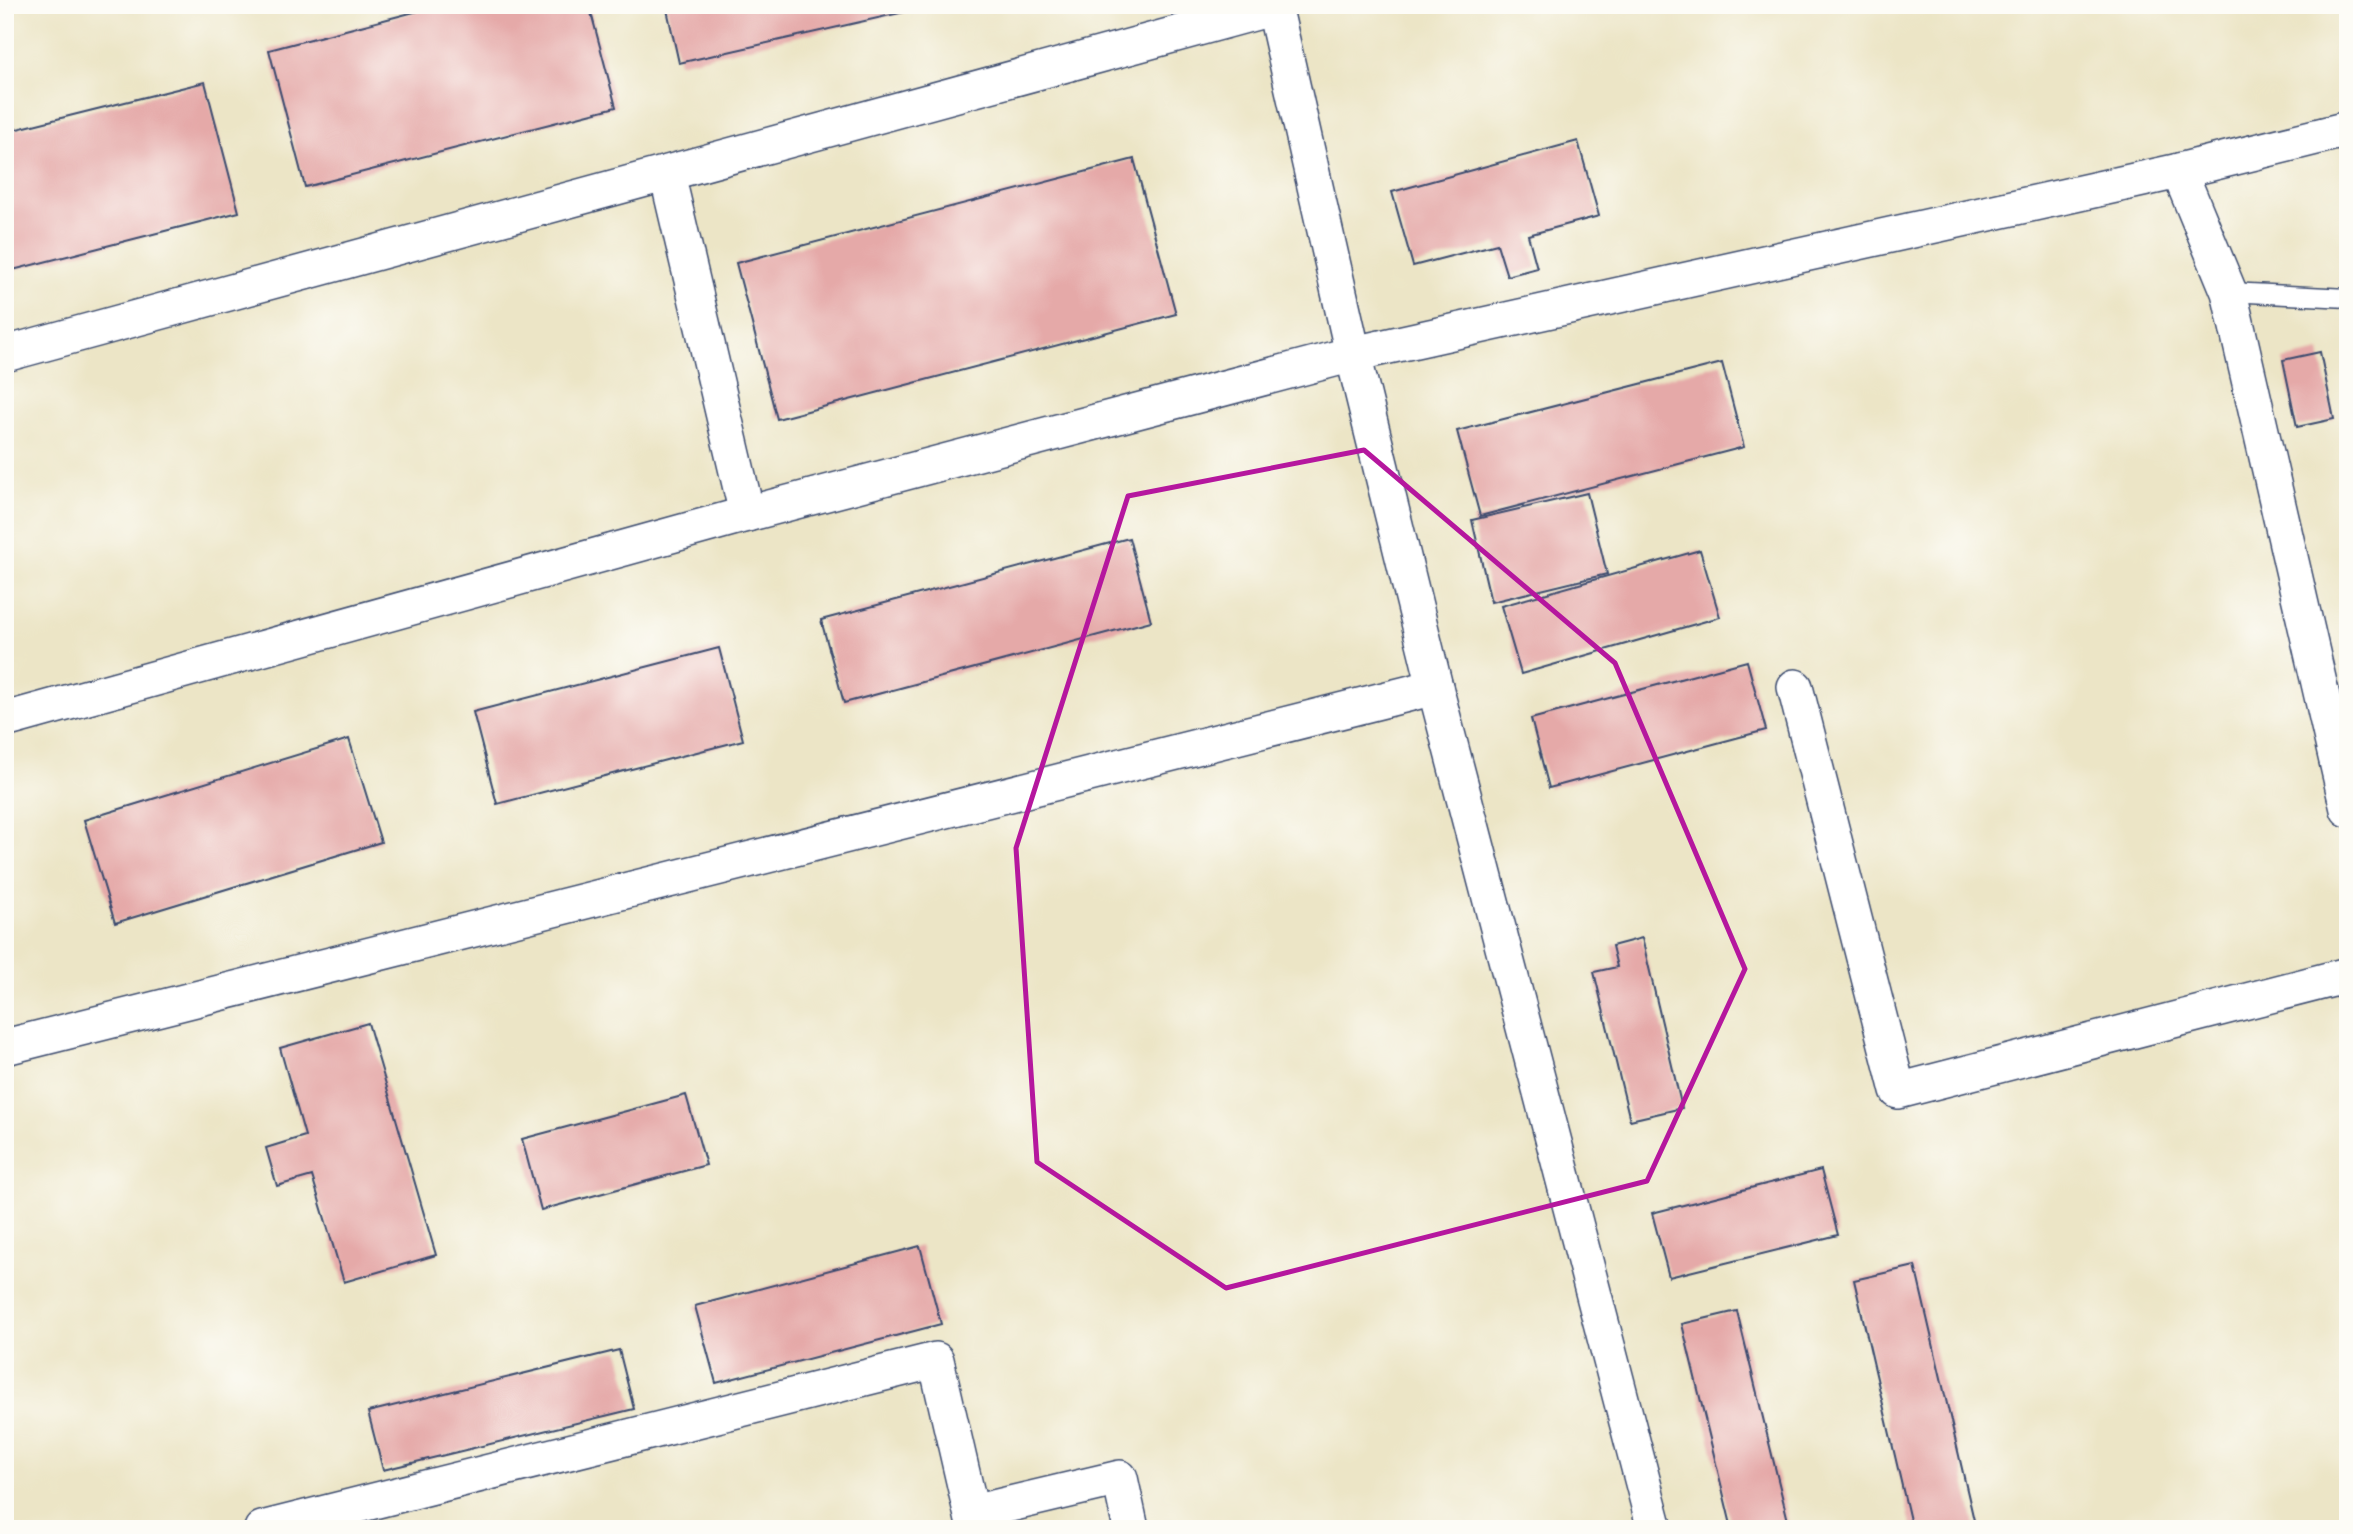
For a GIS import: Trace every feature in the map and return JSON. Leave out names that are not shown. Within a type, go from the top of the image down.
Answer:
[{"type":"street","points":[[5,354],[1275,6],[1353,354],[1435,687],[1655,1529]]},
{"type":"street","points":[[5,720],[747,514],[1353,354],[2179,171],[2348,129]]},
{"type":"street","points":[[2179,171],[2229,292],[2348,809]]},
{"type":"street","points":[[667,174],[747,514]]},
{"type":"street","points":[[5,1047],[1435,687]]},
{"type":"street","points":[[1795,687],[1898,1091],[2348,975]]},
{"type":"street","points":[[261,1529],[378,1514],[936,1360],[974,1521],[1120,1478],[1132,1529]]},
{"type":"lane","points":[[2229,292],[2348,298]]},
{"type":"highlighted area","points":[[1364,450],[1615,663],[1745,969],[1647,1181],[1226,1288],[1037,1162],[1016,848],[1128,496]]},
{"type":"building","points":[[441,5],[589,5],[616,107],[305,187],[269,50]]},
{"type":"building","points":[[666,5],[931,5],[931,6],[679,63]]},
{"type":"building","points":[[205,82],[239,212],[5,272],[5,132]]},
{"type":"building","points":[[1578,141],[1599,216],[1528,235],[1537,268],[1507,276],[1497,244],[1413,266],[1392,192]]},
{"type":"building","points":[[1134,159],[1176,314],[777,419],[736,263]]},
{"type":"building","points":[[2320,352],[2334,419],[2297,427],[2283,360]]},
{"type":"building","points":[[1722,363],[1744,447],[1480,516],[1457,431]]},
{"type":"building","points":[[1587,493],[1607,574],[1491,602],[1472,520]]},
{"type":"building","points":[[1129,538],[1151,621],[844,703],[821,620]]},
{"type":"building","points":[[1700,550],[1720,617],[1521,674],[1501,606]]},
{"type":"building","points":[[719,648],[743,740],[497,804],[473,712]]},
{"type":"building","points":[[1747,661],[1766,730],[1549,788],[1531,719]]},
{"type":"building","points":[[349,739],[381,842],[115,923],[84,820]]},
{"type":"building","points":[[1642,938],[1682,1108],[1630,1120],[1594,972],[1617,967],[1612,946]]},
{"type":"building","points":[[368,1023],[436,1255],[344,1282],[312,1176],[277,1186],[266,1148],[305,1136],[280,1048]]},
{"type":"building","points":[[686,1095],[706,1165],[541,1210],[522,1139]]},
{"type":"building","points":[[1821,1170],[1838,1235],[1669,1277],[1652,1213]]},
{"type":"building","points":[[920,1246],[941,1324],[716,1383],[695,1306]]},
{"type":"building","points":[[1915,1266],[1976,1529],[1912,1529],[1854,1280]]},
{"type":"building","points":[[1737,1311],[1790,1529],[1732,1529],[1682,1324]]},
{"type":"building","points":[[619,1350],[634,1409],[383,1470],[368,1412]]}]
